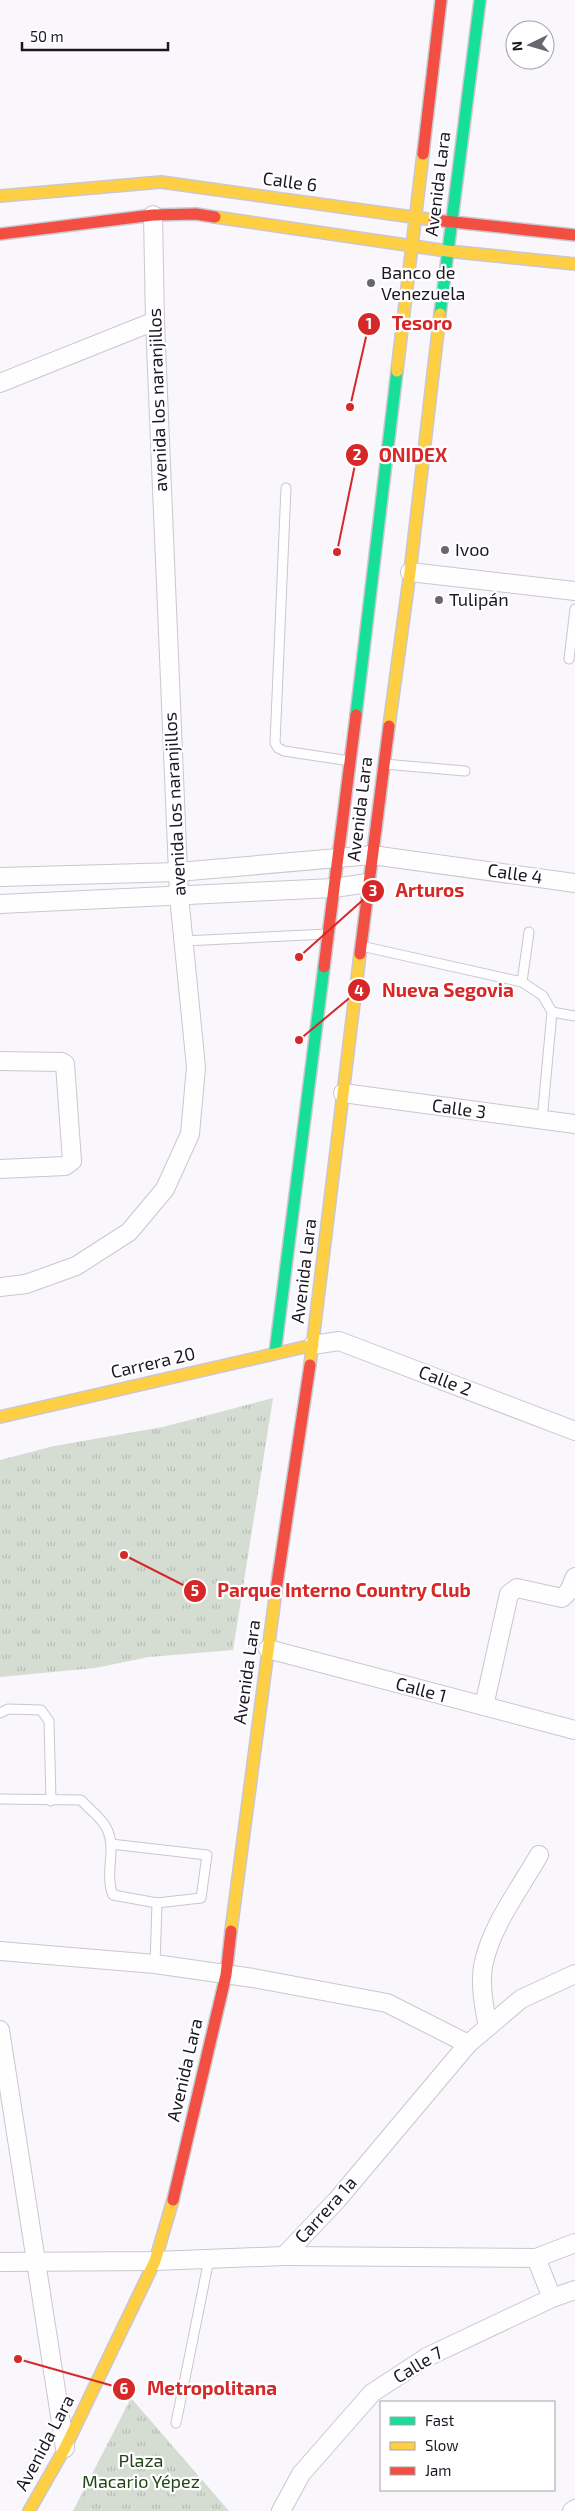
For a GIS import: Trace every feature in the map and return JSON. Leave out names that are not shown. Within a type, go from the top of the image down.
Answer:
[{"type":"street","name":"Avenida Lara","points":[[275,1353],[350,761],[441,0]]},
{"type":"street","name":"Avenida Lara","points":[[29,2511],[65,2448],[155,2261],[171,2210],[226,1975],[268,1649],[313,1345],[368,883],[410,572],[447,251],[480,0]]},
{"type":"street","name":"Calle 6","points":[[0,196],[161,182],[451,222],[575,235]]},
{"type":"street","points":[[0,234],[153,214],[196,214],[412,247],[575,264]]},
{"type":"street","name":"avenida los naranjillos","points":[[0,1287],[26,1284],[76,1266],[129,1232],[166,1190],[190,1134],[196,1067],[179,896],[154,321],[153,214]]},
{"type":"street","points":[[0,384],[154,321]]},
{"type":"street","points":[[410,572],[575,591]]},
{"type":"street","name":"Calle 4","points":[[0,878],[178,872],[372,855],[575,882]]},
{"type":"street","points":[[0,904],[334,888],[368,883]]},
{"type":"street","points":[[0,1061],[62,1062],[65,1064],[72,1161],[65,1166],[0,1169]]},
{"type":"street","name":"Calle 3","points":[[343,1093],[575,1124]]},
{"type":"street","name":"Calle 2","points":[[313,1345],[339,1341],[575,1431]]},
{"type":"street","name":"Carrera 20","points":[[0,1417],[313,1345]]},
{"type":"street","points":[[484,1706],[509,1594],[517,1588],[562,1598],[569,1591],[575,1577]]},
{"type":"street","name":"Calle 1","points":[[268,1649],[575,1730]]},
{"type":"street","points":[[488,2027],[482,1991],[483,1966],[492,1937],[539,1855]]},
{"type":"street","points":[[0,1951],[155,1964],[253,1978],[387,2003],[468,2044]]},
{"type":"street","name":"Carrera 1a","points":[[0,2262],[36,2260],[155,2261],[284,2256],[337,2200],[468,2044],[521,1999],[575,1974]]},
{"type":"street","points":[[0,2030],[65,2448]]},
{"type":"street","points":[[284,2256],[536,2258],[575,2242]]},
{"type":"street","points":[[536,2258],[552,2298]]},
{"type":"street","name":"Calle 7","points":[[282,2511],[301,2474],[372,2394],[427,2357],[552,2298],[575,2290]]},
{"type":"lane","points":[[286,488],[275,743],[278,748],[284,751],[350,761]]},
{"type":"lane","points":[[569,659],[575,609]]},
{"type":"lane","points":[[384,764],[464,771]]},
{"type":"lane","points":[[522,982],[529,932]]},
{"type":"lane","points":[[184,941],[328,934]]},
{"type":"lane","points":[[361,946],[522,982],[543,996],[552,1012],[542,1120]]},
{"type":"lane","points":[[552,1012],[575,1016]]},
{"type":"lane","points":[[0,1712],[8,1709],[41,1710],[48,1721],[51,1800]]},
{"type":"lane","points":[[0,1799],[81,1800],[107,1829],[111,1844],[108,1885],[113,1895],[157,1903],[201,1898],[206,1855],[111,1844]]},
{"type":"lane","points":[[155,1964],[157,1903]]},
{"type":"lane","points":[[176,2424],[209,2259]]},
{"type":"green space","points":[[273,1398],[233,1650],[149,1657],[95,1668],[0,1677],[0,1460],[54,1446],[163,1427]]},
{"type":"green space","name":"Plaza Macario Yépez","points":[[131,2398],[229,2511],[73,2511]]},
{"type":"traffic: fast","points":[[440,314],[480,0]]},
{"type":"traffic: fast","points":[[356,715],[397,371]]},
{"type":"traffic: fast","points":[[275,1353],[324,967]]},
{"type":"traffic: slow","points":[[397,371],[423,154]]},
{"type":"traffic: slow","points":[[0,196],[161,182],[434,220]]},
{"type":"traffic: slow","points":[[215,217],[447,251],[575,264]]},
{"type":"traffic: slow","points":[[389,726],[410,572],[440,314]]},
{"type":"traffic: slow","points":[[310,1365],[360,954]]},
{"type":"traffic: slow","points":[[0,1417],[313,1345]]},
{"type":"traffic: slow","points":[[231,1931],[276,1590]]},
{"type":"traffic: slow","points":[[29,2511],[65,2448],[155,2261],[173,2200]]},
{"type":"traffic: jam","points":[[423,154],[441,0]]},
{"type":"traffic: jam","points":[[0,234],[153,215],[196,214],[215,217]]},
{"type":"traffic: jam","points":[[434,220],[575,235]]},
{"type":"traffic: jam","points":[[324,967],[356,715]]},
{"type":"traffic: jam","points":[[360,954],[389,726]]},
{"type":"traffic: jam","points":[[276,1590],[310,1365]]},
{"type":"traffic: jam","points":[[173,2200],[226,1975],[231,1931]]},
{"type":"place","name":"Banco de Venezuela","points":[[371,283]]},
{"type":"place","name":"Tesoro","points":[[350,407]]},
{"type":"place","name":"Ivoo","points":[[445,550]]},
{"type":"place","name":"ONIDEX","points":[[337,552]]},
{"type":"place","name":"Tulipán","points":[[439,600]]},
{"type":"place","name":"Arturos","points":[[299,957]]},
{"type":"place","name":"Nueva Segovia","points":[[299,1040]]},
{"type":"place","name":"Parque Interno Country Club","points":[[124,1555]]},
{"type":"place","name":"Metropolitana","points":[[18,2359]]}]
